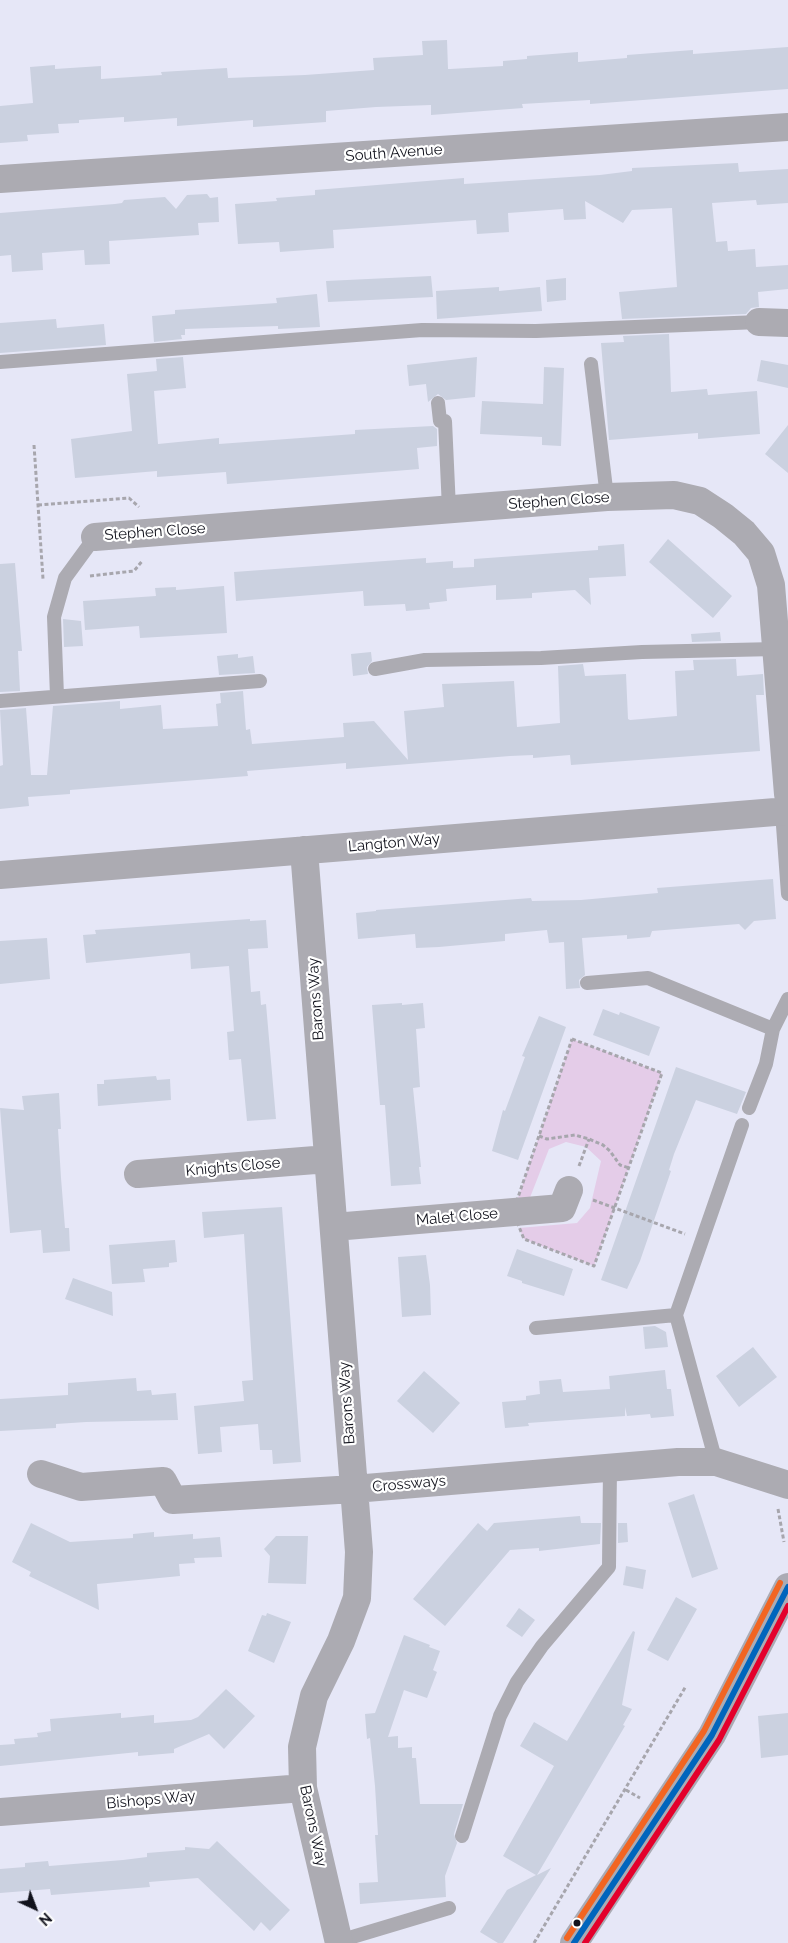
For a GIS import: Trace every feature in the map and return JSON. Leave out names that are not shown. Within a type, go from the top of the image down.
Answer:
[{"type":"main road","points":[[574,1943],[712,1735],[788,1589]]},
{"type":"street","name":"South Avenue","points":[[0,179],[788,127]]},
{"type":"street","points":[[759,322],[788,323]]},
{"type":"street","name":"Stephen Close","points":[[94,537],[607,497],[674,496],[700,502],[723,516],[744,533],[760,553],[771,585],[780,644],[786,806]]},
{"type":"street","name":"Langton Way","points":[[0,875],[304,850],[786,806]]},
{"type":"street","name":"Barons Way","points":[[304,850],[359,1552],[357,1598],[341,1641],[314,1696],[302,1747],[303,1788],[339,1942]]},
{"type":"street","name":"Knights Close","points":[[138,1174],[328,1159]]},
{"type":"street","name":"Malet Close","points":[[334,1227],[562,1208],[569,1190]]},
{"type":"street","name":"Crossways","points":[[41,1474],[81,1487],[163,1481],[173,1500],[354,1489],[678,1462],[716,1462],[783,1496]]},
{"type":"street","name":"Bishops Way","points":[[0,1812],[303,1788]]},
{"type":"lane","points":[[0,362],[422,330],[536,331],[759,322]]},
{"type":"lane","points":[[592,364],[607,497]]},
{"type":"lane","points":[[438,403],[440,421],[444,421],[449,509]]},
{"type":"lane","points":[[57,696],[54,617],[65,578],[94,537]]},
{"type":"lane","points":[[375,669],[425,660],[549,658],[780,644]]},
{"type":"lane","points":[[0,700],[260,681]]},
{"type":"lane","points":[[786,806],[788,894]]},
{"type":"lane","points":[[587,983],[648,978],[773,1029]]},
{"type":"lane","points":[[749,1108],[766,1064],[773,1029],[788,1000]]},
{"type":"lane","points":[[716,1462],[676,1315],[742,1125]]},
{"type":"lane","points":[[536,1328],[676,1315]]},
{"type":"lane","points":[[462,1836],[500,1716],[517,1682],[542,1646],[609,1568],[610,1467]]},
{"type":"lane","points":[[339,1942],[449,1908]]},
{"type":"path","points":[[572,1039],[662,1073],[594,1266],[524,1239],[513,1212],[539,1136],[572,1039]]},
{"type":"path","points":[[539,1136],[547,1140],[575,1135],[589,1139],[610,1151],[620,1165],[629,1168]]},
{"type":"path","points":[[569,1190],[614,1209],[702,1240]]},
{"type":"path","points":[[783,1496],[784,1542]]},
{"type":"path","points":[[534,1943],[686,1686]]},
{"type":"path","points":[[626,1790],[640,1798]]},
{"type":"shaded area","points":[[572,1039],[662,1073],[594,1266],[524,1239],[519,1228],[577,1223],[590,1208],[601,1161],[586,1147],[566,1142],[549,1149],[529,1200],[517,1201]]},
{"type":"building","points":[[447,40],[448,69],[503,66],[503,61],[527,59],[527,56],[578,52],[578,62],[627,58],[627,55],[693,50],[693,54],[788,47],[788,89],[590,104],[590,100],[522,104],[523,108],[431,115],[431,105],[376,107],[326,111],[326,122],[253,127],[253,120],[177,126],[177,118],[124,122],[124,117],[79,120],[79,123],[58,124],[59,133],[27,135],[28,141],[0,143],[0,106],[33,103],[30,67],[55,65],[55,69],[101,66],[101,79],[162,75],[161,72],[227,68],[228,78],[305,75],[374,70],[373,58],[423,55],[422,41]]},
{"type":"building","points":[[738,163],[739,172],[788,169],[788,203],[757,205],[756,200],[712,203],[716,242],[727,241],[728,251],[755,249],[756,267],[788,265],[788,289],[758,292],[759,307],[751,308],[746,314],[622,319],[619,292],[677,287],[672,208],[632,210],[623,223],[585,201],[586,219],[564,220],[563,209],[508,213],[509,232],[477,234],[476,220],[333,230],[334,248],[280,252],[279,242],[238,244],[235,204],[277,201],[276,198],[315,195],[315,190],[464,178],[464,184],[600,175],[632,171],[632,168]]},
{"type":"building","points":[[207,194],[210,198],[218,197],[219,222],[198,223],[199,235],[109,241],[110,264],[85,265],[84,250],[42,253],[43,270],[12,272],[11,255],[0,256],[0,213],[115,204],[122,203],[124,200],[165,197],[176,209],[187,195]]},
{"type":"building","points":[[431,276],[433,297],[328,302],[326,281]]},
{"type":"building","points":[[566,278],[566,300],[547,302],[546,280]]},
{"type":"building","points":[[499,287],[499,291],[540,287],[542,311],[437,319],[436,291]]},
{"type":"building","points":[[317,294],[320,327],[278,329],[278,326],[185,329],[185,335],[181,335],[182,339],[154,342],[152,316],[175,314],[175,310],[277,303],[276,298]]},
{"type":"building","points":[[56,319],[57,328],[104,324],[106,345],[0,353],[0,323]]},
{"type":"building","points":[[669,334],[671,392],[707,389],[708,395],[757,391],[760,434],[698,439],[698,433],[609,440],[601,343],[624,342],[623,336]]},
{"type":"building","points":[[183,357],[186,388],[154,391],[158,444],[219,438],[219,444],[355,434],[355,430],[433,426],[437,429],[437,446],[417,448],[419,469],[227,484],[226,472],[157,477],[157,471],[75,478],[71,439],[132,431],[127,374],[157,371],[156,359]]},
{"type":"building","points":[[477,357],[475,397],[446,400],[438,394],[428,402],[426,384],[409,386],[407,365]]},
{"type":"building","points":[[761,360],[788,365],[788,388],[757,381]]},
{"type":"building","points":[[544,367],[564,368],[561,446],[542,445],[542,437],[480,434],[482,401],[543,404]]},
{"type":"building","points":[[788,425],[788,473],[765,454]]},
{"type":"building","points":[[668,539],[732,596],[713,618],[649,562]]},
{"type":"building","points":[[624,544],[626,576],[589,578],[591,605],[575,590],[532,593],[532,598],[496,600],[496,585],[446,589],[447,601],[429,603],[430,609],[406,611],[405,604],[364,606],[363,591],[236,601],[234,572],[426,558],[426,563],[453,561],[453,568],[474,567],[474,559],[598,550],[598,546]]},
{"type":"building","points":[[15,563],[22,651],[18,651],[20,691],[0,692],[0,564]]},
{"type":"building","points":[[224,586],[227,633],[140,638],[139,626],[85,630],[83,601],[156,596],[155,588],[176,587],[176,590]]},
{"type":"building","points":[[63,619],[81,621],[83,646],[64,647]]},
{"type":"building","points":[[720,632],[721,641],[692,642],[691,634]]},
{"type":"building","points":[[371,652],[372,661],[367,667],[368,674],[353,676],[351,654]]},
{"type":"building","points":[[238,654],[238,658],[253,656],[255,673],[219,675],[217,656]]},
{"type":"building","points":[[736,659],[737,676],[763,674],[764,695],[756,695],[760,751],[571,765],[570,755],[533,758],[533,755],[510,756],[346,769],[346,763],[247,771],[248,776],[70,790],[70,794],[28,797],[29,806],[0,809],[0,766],[3,765],[0,710],[26,708],[31,775],[47,775],[53,706],[120,701],[120,709],[161,705],[163,729],[218,726],[216,704],[221,703],[220,693],[243,691],[246,730],[250,729],[252,744],[344,737],[343,723],[374,721],[408,760],[404,711],[444,707],[442,684],[514,681],[517,727],[560,723],[558,666],[583,664],[585,676],[626,674],[628,719],[630,720],[677,716],[675,671],[694,670],[693,660]]},
{"type":"building","points":[[773,879],[776,919],[754,921],[745,930],[739,924],[652,931],[650,937],[627,939],[627,935],[582,938],[585,975],[579,980],[580,988],[566,989],[564,942],[549,943],[547,930],[505,934],[505,941],[439,947],[416,948],[415,934],[358,939],[356,913],[376,910],[531,898],[532,901],[581,900],[658,893],[657,888]]},
{"type":"building","points":[[250,919],[250,921],[266,920],[268,948],[248,949],[251,992],[260,991],[261,1005],[266,1004],[276,1119],[247,1121],[241,1059],[229,1060],[227,1032],[234,1031],[229,966],[191,969],[190,953],[86,963],[83,935],[96,934],[95,930]]},
{"type":"building","points":[[47,938],[50,979],[0,984],[0,941]]},
{"type":"building","points":[[402,1003],[402,1005],[423,1003],[425,1028],[416,1029],[420,1087],[413,1088],[421,1184],[391,1186],[385,1105],[380,1105],[372,1005]]},
{"type":"building","points":[[603,1009],[619,1015],[620,1012],[660,1027],[649,1056],[593,1035]]},
{"type":"building","points":[[539,1016],[566,1027],[518,1160],[492,1151],[503,1110],[505,1111],[525,1057],[522,1056]]},
{"type":"building","points":[[676,1067],[746,1092],[737,1114],[696,1100],[674,1154],[669,1170],[671,1171],[640,1261],[627,1289],[601,1280]]},
{"type":"building","points":[[156,1076],[157,1080],[170,1079],[171,1100],[98,1106],[97,1084],[104,1084],[104,1080]]},
{"type":"building","points":[[59,1093],[61,1129],[58,1129],[61,1178],[65,1228],[69,1228],[70,1251],[43,1253],[41,1230],[10,1233],[0,1108],[24,1110],[22,1096]]},
{"type":"building","points":[[282,1207],[301,1462],[273,1464],[272,1450],[260,1450],[258,1424],[220,1427],[222,1452],[198,1454],[194,1406],[244,1401],[242,1381],[253,1380],[244,1234],[204,1238],[202,1212]]},
{"type":"building","points":[[175,1240],[177,1262],[169,1263],[169,1267],[143,1269],[145,1282],[112,1284],[109,1245]]},
{"type":"building","points":[[517,1249],[573,1269],[564,1296],[522,1283],[522,1281],[507,1276]]},
{"type":"building","points":[[426,1255],[431,1315],[402,1317],[398,1257]]},
{"type":"building","points":[[73,1278],[112,1292],[113,1316],[65,1299]]},
{"type":"building","points":[[655,1326],[666,1332],[668,1347],[645,1349],[643,1327]]},
{"type":"building","points":[[753,1347],[777,1377],[739,1407],[716,1376]]},
{"type":"building","points":[[665,1370],[667,1389],[671,1389],[674,1416],[651,1418],[650,1414],[627,1416],[625,1407],[625,1416],[528,1423],[529,1426],[505,1428],[502,1402],[526,1400],[526,1396],[540,1394],[539,1381],[561,1379],[563,1392],[610,1389],[609,1376]]},
{"type":"building","points":[[424,1371],[460,1403],[433,1433],[397,1401]]},
{"type":"building","points":[[136,1378],[137,1391],[151,1390],[152,1395],[176,1393],[178,1420],[86,1422],[56,1424],[56,1428],[0,1431],[0,1399],[68,1395],[68,1383]]},
{"type":"building","points":[[694,1494],[718,1569],[692,1578],[668,1503]]},
{"type":"building","points":[[580,1516],[581,1523],[601,1523],[600,1544],[539,1551],[539,1548],[510,1550],[445,1626],[413,1599],[478,1523],[487,1531],[494,1523]]},
{"type":"building","points":[[31,1523],[70,1542],[133,1538],[133,1534],[154,1532],[154,1537],[193,1534],[193,1539],[220,1537],[222,1557],[194,1558],[195,1563],[179,1564],[180,1576],[97,1584],[99,1610],[29,1576],[31,1572],[12,1562]]},
{"type":"building","points":[[618,1523],[627,1523],[628,1542],[618,1543]]},
{"type":"building","points":[[276,1536],[308,1536],[306,1584],[268,1583],[270,1556],[264,1549]]},
{"type":"building","points":[[626,1566],[646,1570],[643,1589],[623,1585]]},
{"type":"building","points":[[676,1597],[697,1609],[668,1661],[647,1650]]},
{"type":"building","points":[[519,1608],[535,1620],[522,1637],[506,1626]]},
{"type":"building","points":[[267,1613],[291,1622],[274,1663],[248,1651],[262,1615],[266,1616]]},
{"type":"building","points":[[633,1631],[635,1632],[622,1705],[632,1709],[623,1725],[625,1726],[537,1875],[551,1868],[503,1943],[498,1943],[480,1932],[507,1890],[536,1875],[503,1856],[554,1766],[520,1746],[534,1722],[567,1741]]},
{"type":"building","points":[[404,1635],[440,1651],[433,1670],[437,1672],[427,1698],[404,1690],[388,1737],[398,1736],[398,1748],[412,1747],[412,1758],[416,1758],[420,1804],[463,1804],[454,1834],[457,1843],[445,1876],[446,1897],[360,1904],[359,1883],[378,1882],[375,1835],[378,1835],[375,1786],[370,1738],[367,1739],[365,1714],[375,1713]]},
{"type":"building","points":[[226,1689],[255,1716],[224,1749],[209,1734],[174,1749],[174,1753],[138,1756],[138,1752],[0,1766],[0,1745],[15,1744],[14,1739],[38,1737],[37,1733],[51,1731],[50,1719],[121,1713],[121,1718],[154,1715],[154,1723],[191,1720],[198,1717]]},
{"type":"building","points":[[788,1713],[788,1755],[761,1758],[758,1716]]},
{"type":"building","points":[[217,1841],[290,1910],[270,1931],[261,1922],[254,1931],[198,1878],[149,1882],[150,1887],[51,1895],[50,1889],[0,1893],[0,1869],[25,1867],[25,1863],[48,1861],[49,1866],[123,1860],[147,1857],[147,1853],[185,1850],[185,1847],[209,1849]]},
{"type":"transit line","points":[[567,1938],[704,1731],[780,1583]]},
{"type":"transit line","points":[[574,1943],[712,1735],[788,1587]]},
{"type":"transit line","points":[[585,1943],[719,1740],[788,1606]]}]
